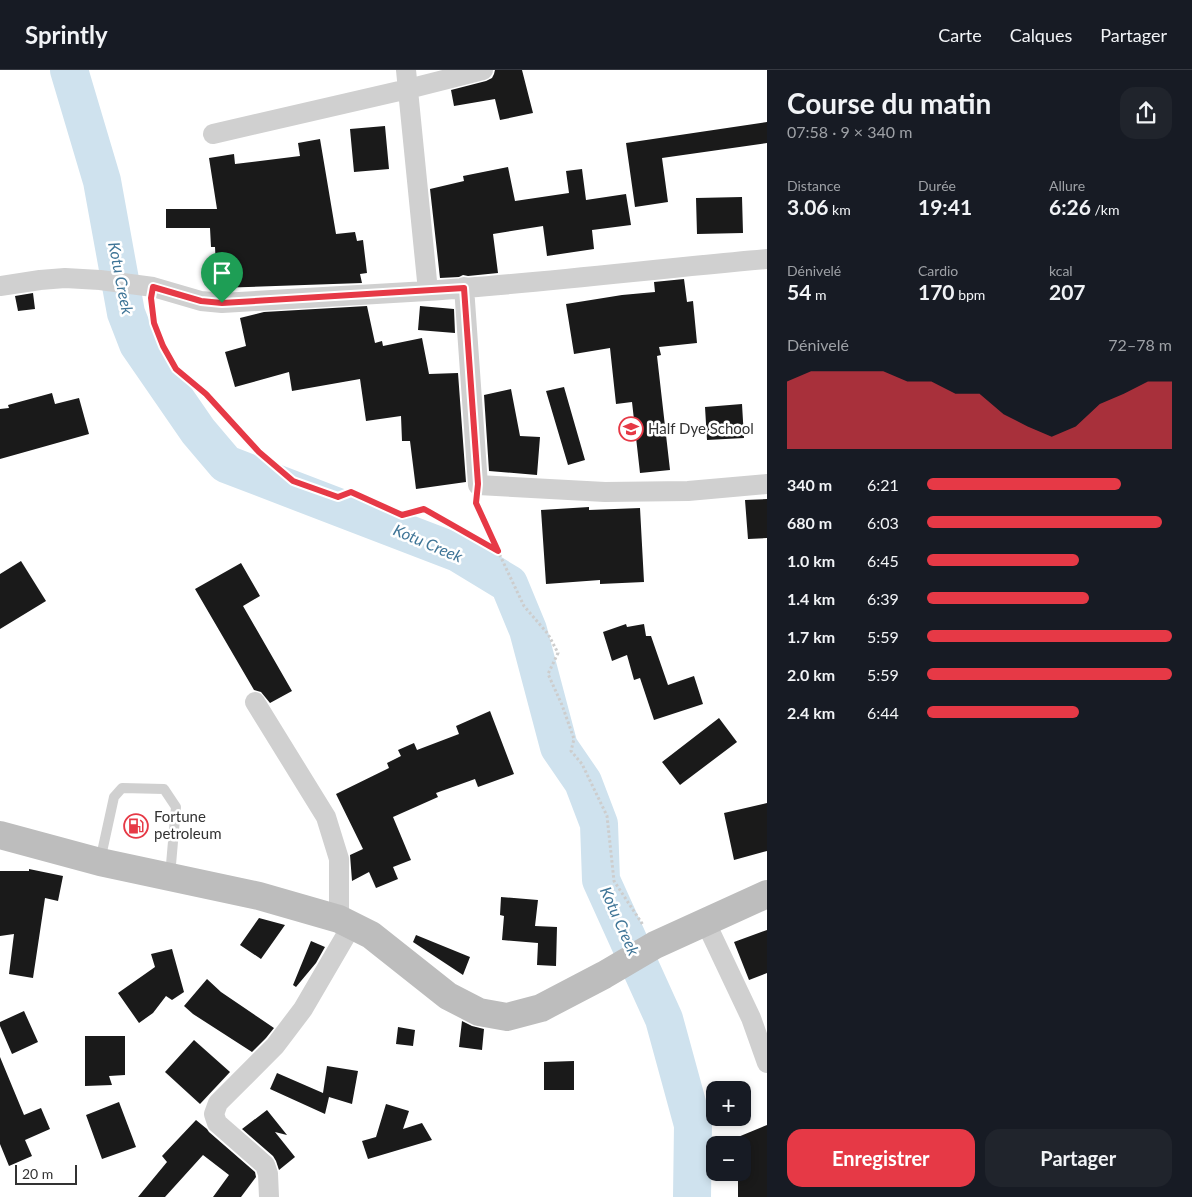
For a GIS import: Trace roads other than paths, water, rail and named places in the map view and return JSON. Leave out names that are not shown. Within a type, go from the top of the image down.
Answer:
[{"type":"street","points":[[213,134],[407,80],[483,70]]},
{"type":"street","points":[[407,80],[428,291]]},
{"type":"street","points":[[0,286],[65,278],[100,280],[147,286],[201,301],[222,303],[428,291],[767,259]]},
{"type":"street","points":[[464,288],[478,484],[605,492],[688,492],[767,484]]},
{"type":"street","points":[[255,702],[326,817],[339,859],[345,922],[303,1009],[275,1046],[218,1103],[214,1114],[217,1123],[265,1165],[268,1174],[269,1197]]},
{"type":"street","points":[[0,836],[100,862],[259,896],[345,922],[371,935],[448,996],[480,1012],[507,1018],[541,1008],[604,975],[649,948],[767,894]]},
{"type":"street","points":[[706,922],[751,1018],[767,1063]]},
{"type":"lane","points":[[100,862],[114,796],[122,788],[164,789],[176,807],[170,876]]},
{"type":"waterway","name":"Kotu Creek","points":[[69,70],[102,181],[126,313],[138,344],[198,431],[226,464],[458,553],[509,584],[528,630],[559,747],[583,782],[599,824],[601,880],[664,1019],[693,1125],[692,1197]]},
{"type":"place","name":"Half Dye School","points":[[631,429]]},
{"type":"place","name":"Fortune petroleum","points":[[136,826]]}]
